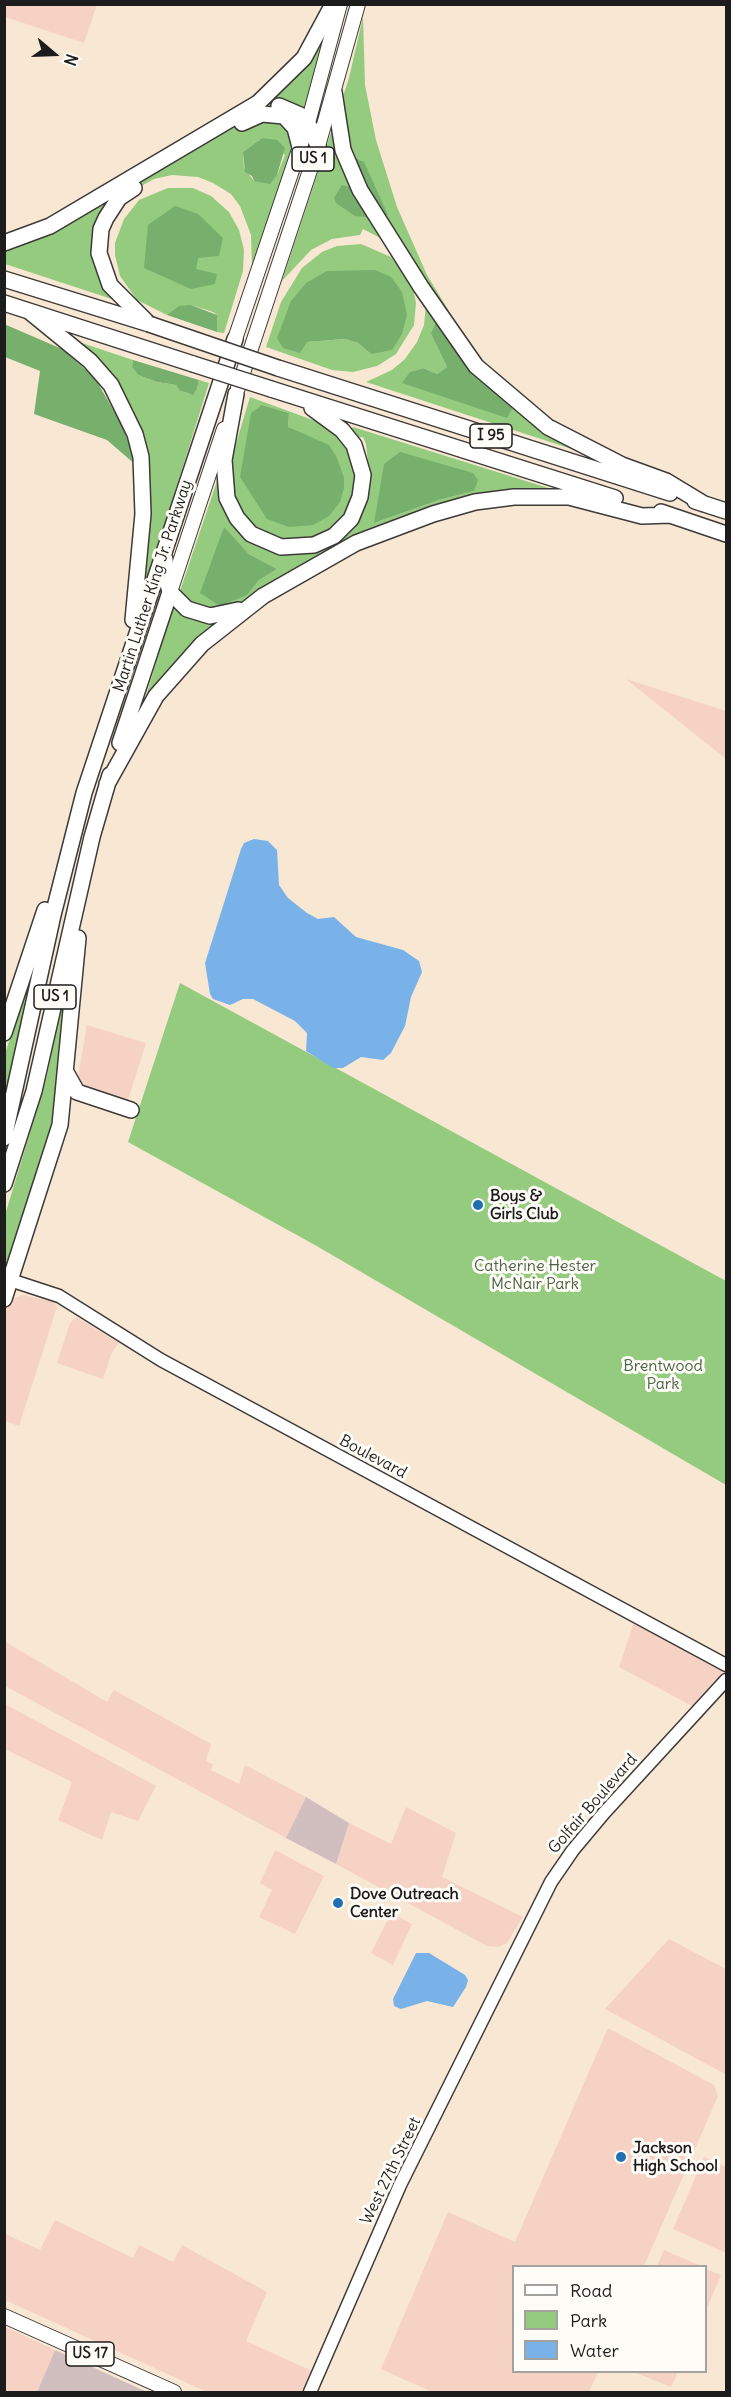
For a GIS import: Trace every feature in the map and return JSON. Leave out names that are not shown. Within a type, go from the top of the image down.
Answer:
[{"type":"highway","points":[[4,243],[50,226],[258,103],[304,58],[333,4]]},
{"type":"highway","points":[[333,92],[343,150],[360,190],[420,287],[477,366],[548,427],[622,465],[666,481],[704,504]]},
{"type":"highway","points":[[258,103],[285,107],[300,115],[308,123],[318,146]]},
{"type":"highway","points":[[149,324],[110,285],[102,266],[99,253],[101,229],[118,198],[250,118],[262,114],[284,116],[290,121],[300,147]]},
{"type":"highway","name":"I 95","points":[[4,279],[726,511]]},
{"type":"highway","name":"I 95","points":[[4,303],[726,534]]},
{"type":"highway","points":[[30,312],[90,361],[111,385],[135,434],[141,457],[143,514],[136,601],[126,663]]},
{"type":"highway","name":"Martin Luther King Jr. Parkway","points":[[4,1138],[50,926],[75,828],[126,663],[235,339]]},
{"type":"highway","points":[[236,394],[224,460],[227,498],[237,518],[251,534],[271,544],[291,548],[315,545],[343,528],[356,508],[363,475],[359,454],[348,436],[300,399]]},
{"type":"highway","points":[[167,541],[166,576],[170,592],[187,609],[210,616],[242,608],[333,554],[366,538],[417,519],[475,502],[514,497],[551,496],[598,503],[642,516],[670,515]]},
{"type":"highway","name":"Martin Luther King Jr. Parkway","points":[[4,1184],[34,1091],[92,837],[170,592]]},
{"type":"highway","points":[[107,784],[146,710],[170,678],[202,644],[263,596]]},
{"type":"highway","points":[[4,1033],[75,828]]},
{"type":"highway","points":[[4,1299],[8,1279],[56,1143],[63,1107],[73,971],[92,837]]},
{"type":"highway","points":[[66,1071],[77,1092],[131,1110]]},
{"type":"main road","name":"Martin Luther King Jr. Parkway","points":[[235,339],[308,123],[340,4]]},
{"type":"main road","name":"Martin Luther King Jr. Parkway","points":[[170,592],[318,146],[358,4]]},
{"type":"main road","name":"Boulevard","points":[[8,1279],[59,1296],[121,1337],[223,1395],[726,1665]]},
{"type":"main road","name":"Golfair Boulevard","points":[[508,1966],[537,1907],[573,1850],[726,1680]]},
{"type":"main road","name":"West 27th Street","points":[[310,2392],[400,2185],[428,2134],[508,1966]]},
{"type":"main road","name":"US 17","points":[[4,2316],[174,2392]]},
{"type":"shaded area","points":[[5,4],[97,5],[84,43],[5,17]]},
{"type":"shaded area","points":[[626,679],[726,711],[726,759]]},
{"type":"shaded area","points":[[87,1025],[146,1043],[128,1100],[121,1101],[87,1091],[77,1083]]},
{"type":"shaded area","points":[[24,1295],[54,1302],[57,1307],[19,1426],[5,1421],[4,1315],[12,1299]]},
{"type":"shaded area","points":[[76,1317],[119,1343],[112,1352],[103,1379],[57,1363],[70,1323]]},
{"type":"shaded area","points":[[634,1622],[722,1670],[721,1677],[694,1707],[619,1667]]},
{"type":"shaded area","points":[[4,1641],[107,1702],[114,1690],[211,1744],[206,1761],[213,1764],[211,1770],[239,1784],[245,1765],[306,1797],[286,1838],[5,1686]]},
{"type":"shaded area","points":[[5,1704],[156,1786],[138,1821],[111,1812],[102,1840],[58,1820],[72,1782],[5,1749]]},
{"type":"shaded area","points":[[306,1797],[349,1823],[336,1864],[286,1838]]},
{"type":"shaded area","points":[[406,1807],[456,1833],[442,1877],[523,1917],[507,1943],[498,1947],[487,1946],[336,1864],[349,1823],[391,1844]]},
{"type":"shaded area","points":[[275,1850],[324,1876],[295,1934],[259,1917],[272,1890],[260,1883]]},
{"type":"shaded area","points":[[391,1913],[412,1924],[393,1965],[371,1953]]},
{"type":"shaded area","points":[[669,1939],[726,1969],[725,2074],[605,2009]]},
{"type":"shaded area","name":"Jackson High School","points":[[608,2028],[714,2085],[718,2096],[644,2265],[512,2265],[512,2373],[598,2373],[589,2392],[432,2392],[381,2369],[448,2212],[515,2242]]},
{"type":"shaded area","name":"Jackson High School","points":[[704,2157],[726,2167],[726,2253],[673,2229]]},
{"type":"shaded area","points":[[55,2220],[133,2258],[139,2245],[173,2262],[182,2245],[267,2292],[246,2341],[312,2371],[303,2392],[207,2392],[5,2300],[5,2234],[40,2250]]},
{"type":"shaded area","points":[[664,2250],[699,2265],[657,2265]]},
{"type":"shaded area","points":[[707,2269],[721,2275],[707,2308]]},
{"type":"shaded area","points":[[5,2327],[55,2350],[37,2392],[5,2392]]},
{"type":"shaded area","points":[[55,2350],[147,2392],[37,2392]]},
{"type":"shaded area","points":[[636,2373],[678,2373],[671,2387]]},
{"type":"green space","points":[[363,17],[365,85],[376,140],[397,207],[427,275],[469,344],[501,383],[587,454],[366,382],[392,370],[405,359],[417,342],[424,325],[426,305],[394,245],[363,229],[360,235],[332,239],[311,250],[282,281],[349,78]],"holes":[[[449,325],[469,371],[512,407],[410,372],[423,368],[437,374],[447,367],[431,334]]]},
{"type":"green space","points":[[325,36],[309,96],[252,267],[251,235],[240,206],[231,194],[198,177],[172,175],[154,179],[132,191],[106,230],[105,264],[130,305],[5,264],[4,247],[231,127],[309,59]],"holes":[[[262,138],[285,155],[277,175],[254,181],[244,168],[243,152]]]},
{"type":"green space","points":[[262,138],[277,140],[285,148],[277,175],[270,184],[254,181],[252,176],[245,172],[243,152]]},
{"type":"green space","points":[[357,159],[364,162],[388,215],[376,218],[355,216],[336,203],[334,198],[342,185],[353,188],[350,162]]},
{"type":"green space","points":[[168,188],[193,188],[211,196],[229,212],[239,230],[244,250],[243,271],[224,333],[217,332],[217,315],[213,312],[191,305],[167,315],[137,300],[120,276],[115,243],[124,219],[139,200]]},
{"type":"green space","points":[[175,206],[198,214],[223,238],[219,256],[198,258],[196,269],[217,274],[215,284],[191,289],[144,268],[148,225]]},
{"type":"green space","points":[[361,244],[391,257],[412,284],[416,303],[414,325],[396,354],[377,366],[353,372],[332,370],[266,347],[281,302],[302,268],[322,252],[337,246]],"holes":[[[375,270],[371,354],[358,343],[345,339],[307,342],[351,272]]]},
{"type":"green space","points":[[375,270],[391,277],[402,292],[407,315],[402,334],[392,350],[371,354],[358,343],[345,339],[307,342],[300,353],[283,348],[277,338],[291,301],[306,283],[327,271]]},
{"type":"green space","points":[[191,305],[217,315],[217,332],[167,315],[179,306]]},
{"type":"green space","points":[[436,322],[449,325],[469,371],[513,407],[507,418],[402,383],[410,372],[423,368],[437,374],[447,367],[431,334]]},
{"type":"green space","points":[[4,324],[62,349],[95,378],[123,427],[136,465],[107,440],[34,414],[40,371],[5,357]]},
{"type":"green space","points":[[70,339],[133,360],[132,367],[138,375],[157,382],[176,385],[180,391],[193,394],[199,380],[209,383],[148,578],[145,576],[147,543],[139,431]]},
{"type":"green space","points":[[133,360],[199,380],[197,389],[193,395],[180,391],[176,385],[157,382],[138,375],[132,367]]},
{"type":"green space","points":[[250,397],[321,423],[334,431],[350,451],[357,475],[353,501],[340,523],[322,536],[290,542],[265,536],[249,523],[234,498],[230,477],[232,457]],"holes":[[[262,405],[289,413],[288,427],[335,456],[344,477]]]},
{"type":"green space","points":[[262,405],[289,413],[288,427],[329,445],[336,456],[344,477],[340,502],[329,516],[313,525],[289,527],[267,519],[240,477],[251,413]]},
{"type":"green space","points":[[353,427],[558,491],[512,491],[282,577],[233,607],[198,609],[179,594],[218,478],[228,507],[284,550],[356,523],[367,498],[369,471],[363,437],[355,438],[351,431]],"holes":[[[473,473],[474,491],[439,500],[374,523]],[[224,528],[249,554],[277,569],[258,581]]]},
{"type":"green space","points":[[400,452],[473,473],[478,480],[474,491],[439,500],[374,523],[384,464]]},
{"type":"green space","points":[[224,527],[249,554],[277,569],[258,581],[247,595],[220,606],[200,593]]},
{"type":"green space","points":[[174,603],[233,614],[144,703],[164,636]]},
{"type":"green space","points":[[69,973],[59,1116],[11,1259],[6,1263],[5,1215],[46,1080]]},
{"type":"green space","points":[[28,981],[18,1043],[5,1104],[5,1054]]},
{"type":"green space","name":"Catherine Hester McNair Park","points":[[180,983],[726,1281],[726,1485],[315,1245],[128,1142]]},
{"type":"water","points":[[254,839],[268,841],[277,850],[279,885],[288,898],[307,913],[318,919],[334,917],[356,937],[403,950],[419,961],[422,972],[411,997],[405,1026],[391,1053],[383,1060],[361,1057],[343,1068],[333,1068],[306,1051],[307,1033],[295,1021],[253,999],[243,999],[230,1005],[213,999],[210,994],[205,963],[241,849],[244,843]]},
{"type":"water","points":[[416,1953],[429,1953],[465,1975],[468,1980],[466,1987],[453,2007],[427,2001],[401,2009],[394,2006],[393,1999]]},
{"type":"place","name":"Boys & Girls Club","points":[[478,1205]]},
{"type":"place","name":"Dove Outreach Center","points":[[338,1903]]},
{"type":"place","name":"Jackson High School","points":[[621,2157]]},
{"type":"park label","name":"Brentwood Park","points":[[663,1375]]}]
